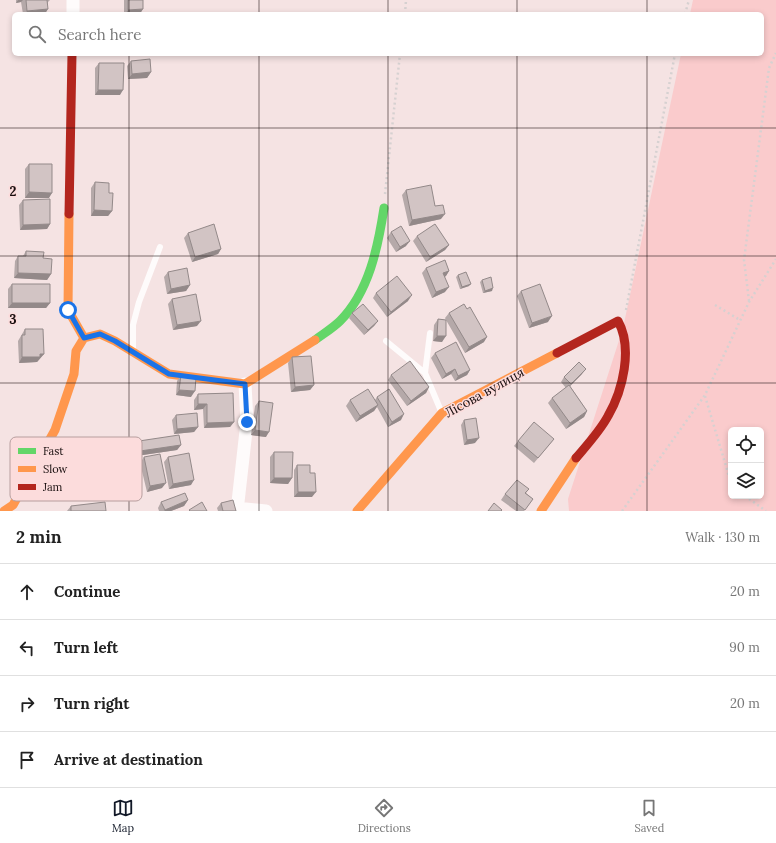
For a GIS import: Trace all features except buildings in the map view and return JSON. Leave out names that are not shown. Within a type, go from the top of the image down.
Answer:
[{"type":"street","points":[[73,0],[73,12]]},
{"type":"street","points":[[72,56],[68,310],[84,338]]},
{"type":"street","points":[[51,437],[55,430],[74,374],[76,351],[84,338],[100,334],[169,374],[245,384],[306,347],[340,321],[361,292],[378,244],[384,208]]},
{"type":"street","points":[[541,511],[565,473],[608,417],[613,407],[623,371],[626,336],[620,324]]},
{"type":"street","name":"Лісова вулиця","points":[[357,511],[442,413],[620,324]]},
{"type":"street","points":[[245,384],[247,422],[236,510],[266,511]]},
{"type":"street","points":[[4,511],[13,505],[15,501]]},
{"type":"lane","points":[[133,352],[133,325],[139,302],[160,247]]},
{"type":"lane","points":[[424,373],[430,333]]},
{"type":"lane","points":[[386,341],[424,373],[442,413]]},
{"type":"path","points":[[405,12],[406,0]]},
{"type":"path","points":[[685,12],[688,0]]},
{"type":"path","points":[[749,302],[744,260],[769,68],[776,53]]},
{"type":"path","points":[[384,208],[400,56]]},
{"type":"path","points":[[620,324],[675,56]]},
{"type":"path","points":[[622,511],[705,395],[749,302],[776,259]]},
{"type":"path","points":[[715,305],[740,320]]},
{"type":"path","points":[[705,395],[728,473]]},
{"type":"path","points":[[749,499],[766,511]]},
{"type":"shaded area","points":[[693,0],[776,0],[776,511],[569,511],[568,499],[623,328],[681,56],[764,56],[764,12],[690,12]]},
{"type":"traffic: fast","points":[[315,340],[340,321],[358,297],[371,268],[379,238],[384,208]]},
{"type":"traffic: slow","points":[[51,437],[55,430],[74,374],[76,351],[84,338],[68,310],[69,214]]},
{"type":"traffic: slow","points":[[84,338],[100,334],[115,341],[169,374],[245,384],[315,340]]},
{"type":"traffic: slow","points":[[357,511],[442,413],[557,353]]},
{"type":"traffic: slow","points":[[541,511],[576,458]]},
{"type":"traffic: slow","points":[[4,511],[13,505],[15,501]]},
{"type":"traffic: jam","points":[[69,214],[72,56]]},
{"type":"traffic: jam","points":[[557,353],[618,321],[625,344],[622,382],[605,422],[576,458]]},
{"type":"route","points":[[68,310],[84,338],[100,334],[115,341],[169,374],[245,384],[247,422]]}]
